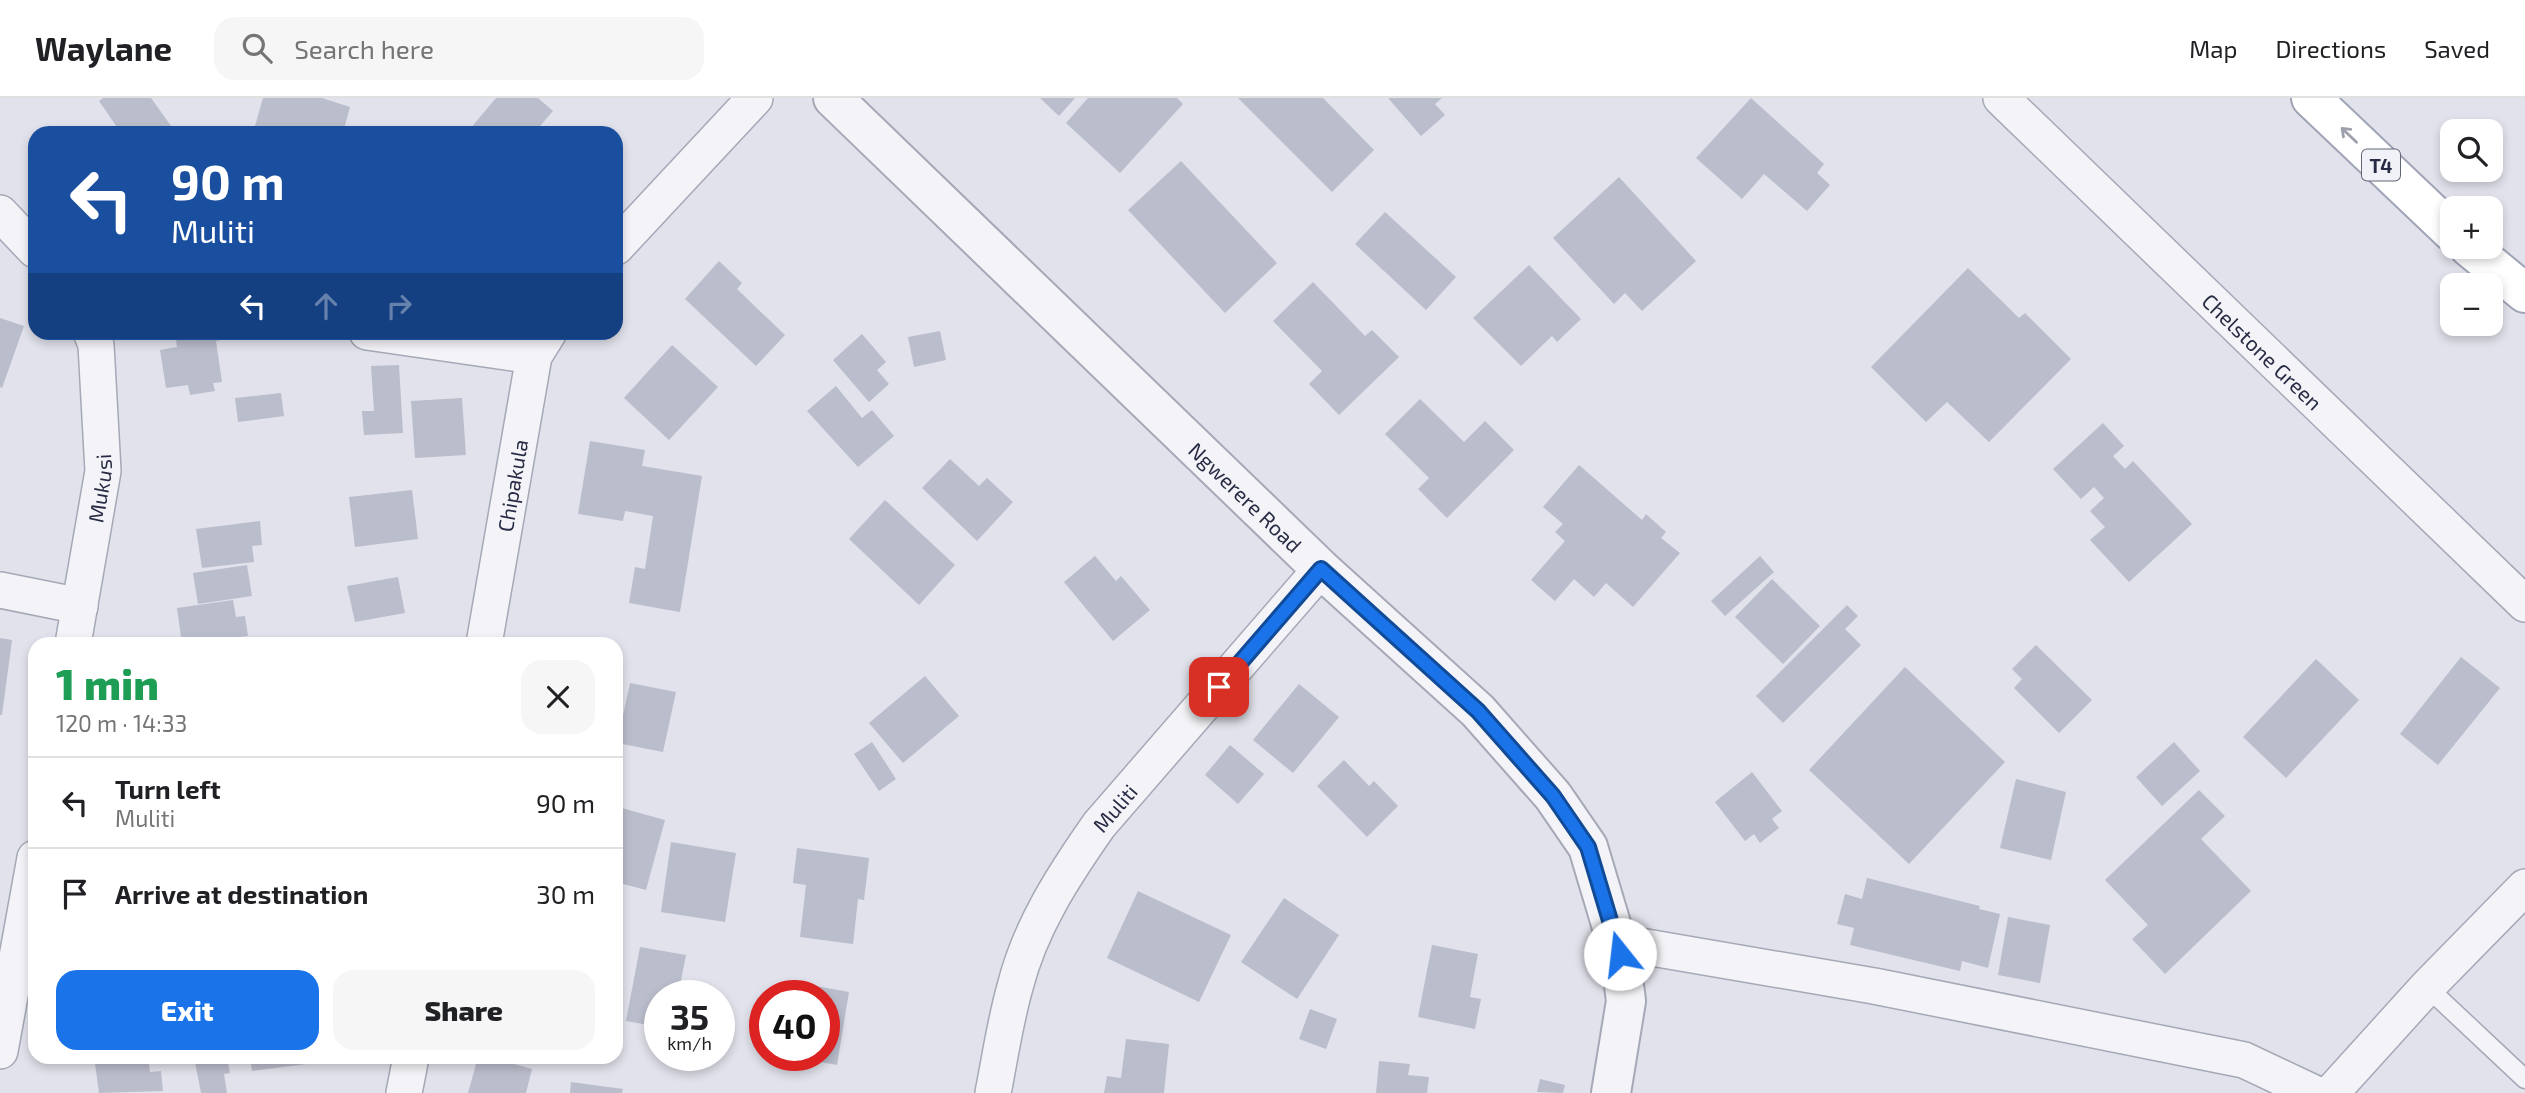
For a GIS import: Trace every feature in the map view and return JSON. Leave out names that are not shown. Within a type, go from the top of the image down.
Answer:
[{"type":"main road","name":"T4","points":[[2311,98],[2440,221]]},
{"type":"main road","points":[[2484,259],[2525,293]]},
{"type":"street","points":[[623,239],[755,98]]},
{"type":"street","name":"Ngwerere Road","points":[[833,98],[1321,569],[1478,711],[1553,796],[1588,847],[1617,942],[1626,1001],[1611,1093]]},
{"type":"street","name":"Chelstone Green","points":[[2001,98],[2525,604]]},
{"type":"street","points":[[0,213],[28,243]]},
{"type":"street","name":"Mukusi","points":[[74,637],[103,471],[94,340]]},
{"type":"street","points":[[483,340],[541,344]]},
{"type":"street","name":"Chipakula","points":[[485,637],[541,344]]},
{"type":"street","name":"Muliti","points":[[993,1093],[1015,986],[1038,925],[1068,869],[1100,825],[1321,569]]},
{"type":"street","points":[[0,590],[80,607]]},
{"type":"street","points":[[2330,1093],[2427,987],[2525,887]]},
{"type":"street","points":[[0,1051],[6,984],[28,888]]},
{"type":"street","points":[[1617,942],[1874,986],[2244,1060],[2314,1093]]},
{"type":"street","points":[[404,1093],[410,1064]]},
{"type":"lane","points":[[2427,987],[2525,1079]]},
{"type":"building","points":[[103,98],[151,98],[171,126],[116,126],[99,101]]},
{"type":"building","points":[[263,98],[322,98],[350,107],[345,126],[255,126]]},
{"type":"building","points":[[496,98],[538,98],[553,111],[540,126],[472,126]]},
{"type":"building","points":[[1040,98],[1075,98],[1059,116]]},
{"type":"building","points":[[1088,98],[1177,98],[1183,104],[1120,173],[1066,123]]},
{"type":"building","points":[[1238,98],[1323,98],[1374,150],[1332,192]]},
{"type":"building","points":[[1388,98],[1442,98],[1435,104],[1445,115],[1421,136]]},
{"type":"building","points":[[1751,98],[1824,164],[1817,173],[1830,185],[1807,211],[1764,174],[1742,199],[1696,158]]},
{"type":"building","points":[[1181,161],[1277,263],[1225,313],[1128,210]]},
{"type":"building","points":[[1619,177],[1696,261],[1642,311],[1625,293],[1614,304],[1553,238]]},
{"type":"building","points":[[1385,212],[1456,277],[1426,310],[1355,244]]},
{"type":"building","points":[[719,261],[742,283],[737,289],[785,335],[756,366],[685,299]]},
{"type":"building","points":[[1529,265],[1581,319],[1557,342],[1552,336],[1521,366],[1473,318]]},
{"type":"building","points":[[1968,268],[2019,318],[2025,313],[2071,359],[1989,442],[1947,402],[1926,422],[1871,367]]},
{"type":"building","points":[[1313,282],[1365,336],[1372,330],[1399,357],[1339,415],[1309,384],[1322,371],[1273,321]]},
{"type":"building","points":[[0,318],[24,326],[2,388],[0,387]]},
{"type":"building","points":[[940,331],[946,360],[914,367],[908,337]]},
{"type":"building","points":[[862,334],[886,362],[877,370],[889,384],[869,402],[833,360]]},
{"type":"building","points":[[176,340],[220,340],[216,341],[222,382],[213,383],[215,391],[190,395],[188,385],[166,388],[160,350],[177,347]]},
{"type":"building","points":[[672,345],[718,387],[669,440],[624,398]]},
{"type":"building","points":[[399,365],[403,433],[364,435],[362,411],[374,411],[371,366]]},
{"type":"building","points":[[836,386],[862,418],[872,410],[894,436],[858,467],[807,411]]},
{"type":"building","points":[[281,393],[284,416],[238,422],[235,398]]},
{"type":"building","points":[[462,398],[466,455],[415,458],[411,401]]},
{"type":"building","points":[[1420,399],[1464,442],[1485,421],[1514,450],[1447,518],[1418,489],[1429,478],[1385,434]]},
{"type":"building","points":[[2103,423],[2124,446],[2113,456],[2125,469],[2133,461],[2192,524],[2129,582],[2090,540],[2105,527],[2090,511],[2104,498],[2094,487],[2081,499],[2053,469]]},
{"type":"building","points":[[590,441],[645,450],[642,466],[702,476],[680,612],[629,603],[635,567],[645,569],[653,516],[625,511],[623,521],[578,514]]},
{"type":"building","points":[[950,459],[979,486],[987,478],[1013,502],[977,541],[922,488]]},
{"type":"building","points":[[1579,465],[1642,520],[1646,514],[1666,532],[1661,538],[1680,553],[1633,607],[1606,583],[1594,597],[1574,579],[1555,601],[1531,580],[1565,541],[1555,532],[1563,524],[1543,507]]},
{"type":"building","points":[[412,490],[418,539],[355,547],[349,497]]},
{"type":"building","points":[[885,500],[955,565],[919,605],[849,539]]},
{"type":"building","points":[[260,521],[262,545],[252,546],[254,562],[202,568],[196,529]]},
{"type":"building","points":[[1095,556],[1116,581],[1121,576],[1150,610],[1113,641],[1064,582]]},
{"type":"building","points":[[1760,556],[1774,572],[1725,616],[1711,601]]},
{"type":"building","points":[[247,565],[252,596],[198,604],[193,573]]},
{"type":"building","points":[[398,577],[405,613],[355,622],[347,586]]},
{"type":"building","points":[[1772,579],[1820,626],[1783,664],[1735,617]]},
{"type":"building","points":[[233,600],[236,617],[245,616],[248,636],[181,637],[177,608]]},
{"type":"building","points":[[1847,605],[1858,616],[1845,629],[1861,645],[1783,723],[1756,696]]},
{"type":"building","points":[[0,638],[12,640],[2,715],[0,715]]},
{"type":"building","points":[[2036,645],[2092,700],[2059,733],[2014,688],[2022,679],[2012,669]]},
{"type":"building","points":[[2461,657],[2500,688],[2438,765],[2400,734]]},
{"type":"building","points":[[2316,659],[2359,700],[2286,778],[2243,737]]},
{"type":"building","points":[[1905,667],[2005,762],[1909,864],[1809,770]]},
{"type":"building","points":[[925,676],[959,716],[903,763],[869,723]]},
{"type":"building","points":[[630,683],[676,692],[663,752],[623,744],[623,715]]},
{"type":"building","points":[[1299,684],[1339,717],[1293,773],[1253,740]]},
{"type":"building","points":[[872,742],[896,779],[879,791],[854,754]]},
{"type":"building","points":[[2174,742],[2200,771],[2162,806],[2136,777]]},
{"type":"building","points":[[1230,745],[1264,774],[1238,804],[1205,775]]},
{"type":"building","points":[[1344,760],[1369,786],[1374,781],[1398,806],[1367,837],[1317,786]]},
{"type":"building","points":[[1752,772],[1782,811],[1772,819],[1779,828],[1760,843],[1754,834],[1745,841],[1715,802]]},
{"type":"building","points":[[2016,779],[2066,792],[2051,860],[2000,848]]},
{"type":"building","points":[[2199,790],[2225,816],[2201,839],[2251,891],[2165,974],[2132,939],[2148,925],[2105,880]]},
{"type":"building","points":[[623,808],[665,820],[646,890],[623,884]]},
{"type":"building","points":[[671,842],[736,853],[725,922],[661,912]]},
{"type":"building","points":[[797,848],[869,858],[864,900],[858,899],[853,944],[800,937],[806,885],[793,883]]},
{"type":"building","points":[[1867,878],[1980,906],[1979,909],[2000,914],[1988,968],[1962,961],[1960,971],[1850,945],[1854,928],[1837,924],[1845,894],[1862,899]]},
{"type":"building","points":[[1138,891],[1231,935],[1199,1002],[1107,958]]},
{"type":"building","points":[[1284,898],[1339,935],[1297,999],[1241,962]]},
{"type":"building","points":[[2008,917],[2050,925],[2040,983],[1998,975]]},
{"type":"building","points":[[1432,945],[1478,954],[1470,997],[1481,999],[1475,1029],[1418,1017]]},
{"type":"building","points":[[640,947],[686,955],[681,980],[644,980],[644,1024],[626,1021]]},
{"type":"building","points":[[840,990],[849,992],[840,1047]]},
{"type":"building","points":[[1310,1009],[1337,1019],[1326,1049],[1299,1039]]},
{"type":"building","points":[[1126,1039],[1169,1044],[1164,1093],[1104,1093],[1107,1076],[1121,1078]]},
{"type":"building","points":[[1379,1061],[1410,1064],[1408,1075],[1429,1077],[1427,1093],[1376,1093]]},
{"type":"building","points":[[95,1064],[149,1064],[150,1072],[161,1071],[163,1091],[99,1093]]},
{"type":"building","points":[[195,1064],[228,1064],[230,1073],[224,1074],[227,1093],[201,1093]]},
{"type":"building","points":[[251,1064],[306,1064],[252,1071]]},
{"type":"building","points":[[476,1064],[514,1064],[532,1069],[526,1093],[468,1093]]},
{"type":"building","points":[[1540,1079],[1565,1085],[1563,1093],[1537,1092]]},
{"type":"building","points":[[571,1082],[623,1089],[622,1093],[570,1093]]},
{"type":"route","points":[[1219,687],[1321,569],[1478,711],[1553,796],[1588,847],[1620,954]]}]
